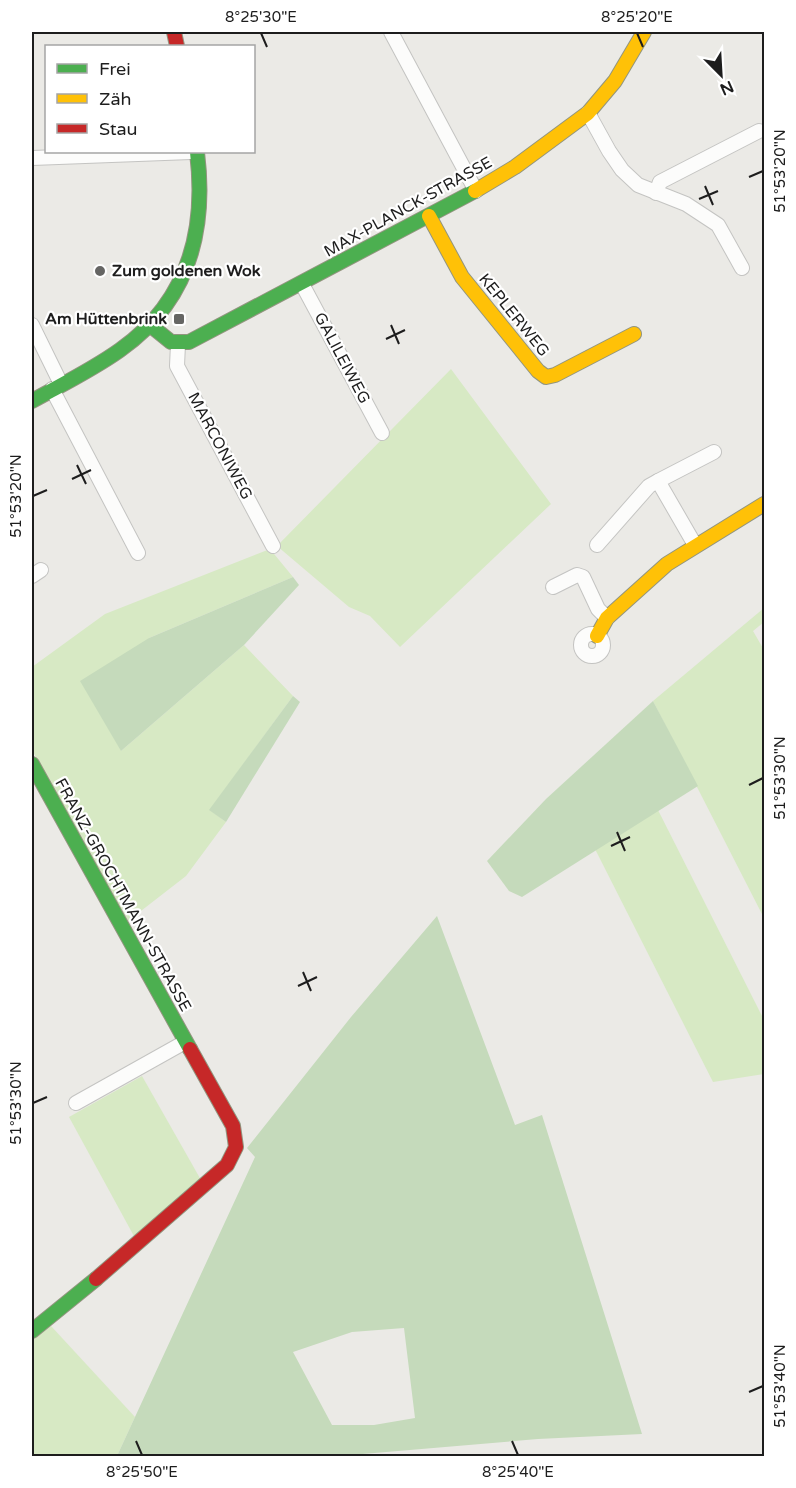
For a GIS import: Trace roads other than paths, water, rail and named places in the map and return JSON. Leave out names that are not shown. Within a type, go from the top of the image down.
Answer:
[{"type":"street","points":[[391,32],[476,191]]},
{"type":"street","name":"MAX-PLANCK-STRASSE","points":[[178,344],[198,338],[302,284],[515,168],[588,113],[615,81],[644,32]]},
{"type":"street","points":[[588,113],[622,170],[638,185],[686,204],[718,225],[742,268]]},
{"type":"street","points":[[656,193],[660,182],[759,130]]},
{"type":"street","points":[[32,159],[61,154],[126,153]]},
{"type":"street","points":[[32,401],[132,342],[164,309],[191,258],[199,225],[202,198],[197,153]]},
{"type":"street","name":"KEPLERWEG","points":[[429,216],[462,277],[538,371],[546,377],[555,375],[634,334]]},
{"type":"street","name":"GALILEIWEG","points":[[302,284],[382,433]]},
{"type":"street","points":[[32,325],[57,387],[138,553]]},
{"type":"street","points":[[150,325],[164,339],[178,344]]},
{"type":"street","name":"MARCONIWEG","points":[[178,344],[177,366],[273,546]]},
{"type":"street","points":[[597,545],[650,486],[714,452]]},
{"type":"street","points":[[658,481],[695,545]]},
{"type":"street","points":[[597,636],[607,618],[667,564],[765,504]]},
{"type":"street","points":[[553,587],[577,575],[583,577],[598,609],[607,618]]},
{"type":"street","name":"FRANZ-GROCHTMANN-STRASSE","points":[[32,764],[236,1137],[236,1147],[227,1165],[132,1249],[32,1331]]},
{"type":"street","points":[[76,1103],[186,1042]]},
{"type":"place","name":"Zum goldenen Wok","points":[[100,271]]},
{"type":"place","name":"Am Hüttenbrink","points":[[179,319]]}]
